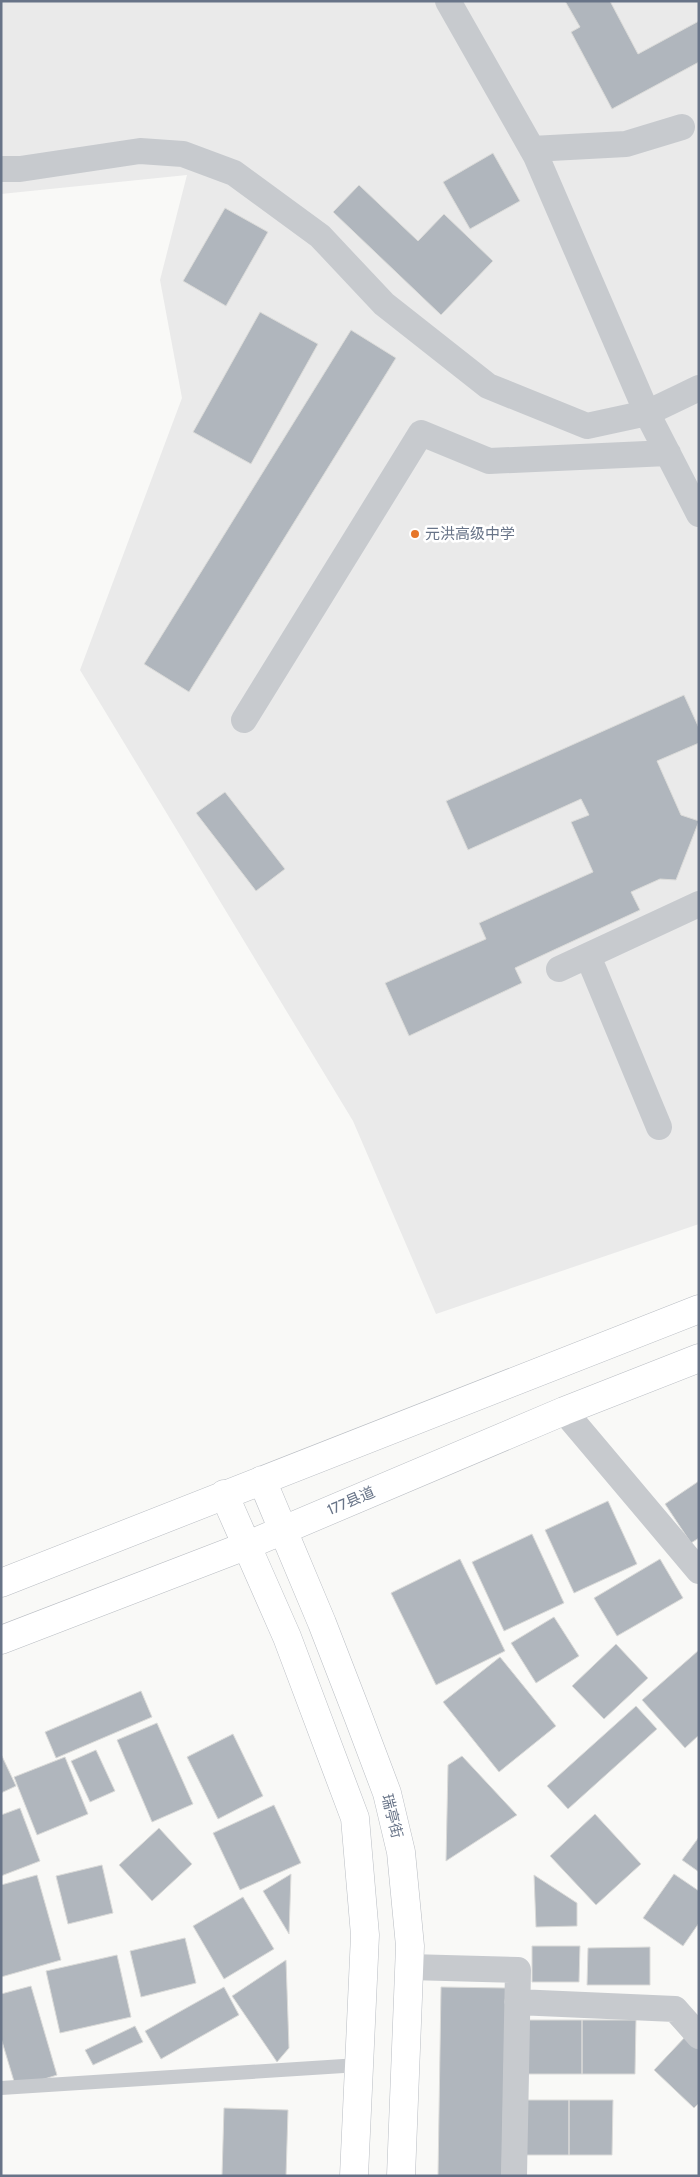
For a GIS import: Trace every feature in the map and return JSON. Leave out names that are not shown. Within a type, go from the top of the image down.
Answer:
[{"type":"main road","points":[[1,1582],[699,1309]]},
{"type":"main road","name":"177县道","points":[[1,1640],[248,1545],[564,1411],[699,1358]]},
{"type":"main road","name":"瑞亭街","points":[[262,1480],[322,1624],[387,1793],[401,1852],[410,1946],[401,2176]]},
{"type":"main road","points":[[224,1494],[287,1637],[355,1818],[365,1935],[354,2176]]},
{"type":"street","points":[[448,1],[532,149],[647,413],[699,514]]},
{"type":"street","points":[[532,149],[626,144],[682,127]]},
{"type":"street","points":[[1,169],[140,151],[183,154],[234,173],[320,236],[384,304],[488,386],[587,426],[647,413],[699,388]]},
{"type":"street","points":[[244,720],[421,433],[489,461],[668,453]]},
{"type":"street","points":[[559,969],[699,904]]},
{"type":"street","points":[[588,956],[659,1127]]},
{"type":"street","points":[[564,1411],[699,1571]]},
{"type":"street","points":[[409,1967],[518,1970],[514,2176]]},
{"type":"street","points":[[517,2002],[675,2009],[699,2036]]},
{"type":"lane","points":[[1,2088],[359,2065]]},
{"type":"shaded area","name":"元洪高级中学","points":[[1,1],[699,1],[699,1224],[436,1314],[353,1121],[80,670],[182,398],[160,280],[187,175],[1,194]]},
{"type":"building","points":[[565,1],[610,1],[638,54],[699,21],[699,62],[612,109],[571,32],[580,27]]},
{"type":"building","points":[[493,153],[520,201],[470,229],[443,182]]},
{"type":"building","points":[[359,185],[418,241],[444,214],[493,261],[441,315],[333,212]]},
{"type":"building","points":[[225,208],[268,232],[226,306],[183,281]]},
{"type":"building","points":[[260,312],[318,344],[251,464],[193,432]]},
{"type":"building","points":[[351,330],[396,358],[189,692],[144,664]]},
{"type":"building","points":[[684,695],[699,728],[699,743],[657,761],[681,815],[699,821],[676,880],[660,879],[631,892],[640,910],[515,968],[522,983],[409,1036],[385,983],[486,939],[479,923],[593,872],[571,822],[589,815],[581,799],[468,850],[446,801]]},
{"type":"building","points":[[225,792],[285,869],[256,891],[196,813]]},
{"type":"building","points":[[699,1481],[699,1538],[691,1543],[665,1504]]},
{"type":"building","points":[[608,1501],[637,1564],[574,1593],[545,1530]]},
{"type":"building","points":[[532,1534],[564,1603],[504,1631],[472,1562]]},
{"type":"building","points":[[460,1559],[505,1651],[436,1685],[391,1593]]},
{"type":"building","points":[[660,1559],[683,1598],[617,1636],[594,1598]]},
{"type":"building","points":[[554,1617],[579,1656],[536,1683],[511,1643]]},
{"type":"building","points":[[616,1644],[648,1678],[604,1719],[572,1686]]},
{"type":"building","points":[[699,1650],[699,1735],[685,1748],[642,1700]]},
{"type":"building","points":[[500,1657],[556,1726],[499,1772],[443,1702]]},
{"type":"building","points":[[141,1691],[152,1717],[56,1758],[45,1732]]},
{"type":"building","points":[[636,1706],[657,1729],[568,1809],[547,1786]]},
{"type":"building","points":[[157,1723],[193,1804],[152,1822],[117,1740]]},
{"type":"building","points":[[233,1734],[263,1796],[218,1819],[187,1757]]},
{"type":"building","points":[[96,1750],[115,1791],[90,1802],[71,1761]]},
{"type":"building","points":[[1,1754],[16,1786],[1,1793]]},
{"type":"building","points":[[462,1756],[517,1815],[446,1861],[448,1765]]},
{"type":"building","points":[[65,1757],[88,1814],[37,1835],[14,1777]]},
{"type":"building","points":[[274,1805],[301,1863],[240,1890],[213,1833]]},
{"type":"building","points":[[20,1808],[40,1861],[1,1876],[1,1815]]},
{"type":"building","points":[[595,1814],[641,1864],[596,1905],[550,1856]]},
{"type":"building","points":[[159,1828],[192,1864],[152,1901],[119,1865]]},
{"type":"building","points":[[699,1837],[699,1872],[682,1860]]},
{"type":"building","points":[[102,1865],[113,1913],[68,1924],[56,1876]]},
{"type":"building","points":[[291,1874],[289,1934],[263,1891]]},
{"type":"building","points":[[674,1874],[699,1891],[699,1923],[683,1946],[643,1918]]},
{"type":"building","points":[[37,1875],[61,1960],[1,1977],[1,1885]]},
{"type":"building","points":[[534,1875],[577,1903],[577,1926],[536,1927]]},
{"type":"building","points":[[243,1897],[274,1949],[224,1979],[193,1926]]},
{"type":"building","points":[[185,1938],[196,1983],[141,1997],[130,1951]]},
{"type":"building","points":[[532,1946],[580,1946],[579,1982],[532,1982]]},
{"type":"building","points":[[650,1947],[650,1985],[587,1985],[588,1948]]},
{"type":"building","points":[[117,1955],[131,2017],[60,2033],[46,1971]]},
{"type":"building","points":[[286,1960],[289,2048],[277,2062],[232,1996]]},
{"type":"building","points":[[31,1986],[57,2075],[16,2088],[1,2038],[1,1994]]},
{"type":"building","points":[[224,1987],[239,2015],[161,2059],[145,2031]]},
{"type":"building","points":[[441,1987],[506,1988],[502,2176],[438,2176]]},
{"type":"building","points":[[528,2020],[582,2020],[582,2074],[528,2074]]},
{"type":"building","points":[[582,2020],[636,2020],[635,2074],[582,2074]]},
{"type":"building","points":[[135,2026],[143,2042],[93,2065],[85,2050]]},
{"type":"building","points":[[686,2036],[699,2047],[699,2103],[694,2108],[654,2070]]},
{"type":"building","points":[[526,2100],[569,2100],[569,2155],[526,2155]]},
{"type":"building","points":[[569,2100],[613,2100],[612,2155],[569,2155]]},
{"type":"building","points":[[224,2108],[288,2110],[286,2176],[222,2176]]},
{"type":"place","name":"元洪高级中学","points":[[415,534]]}]
